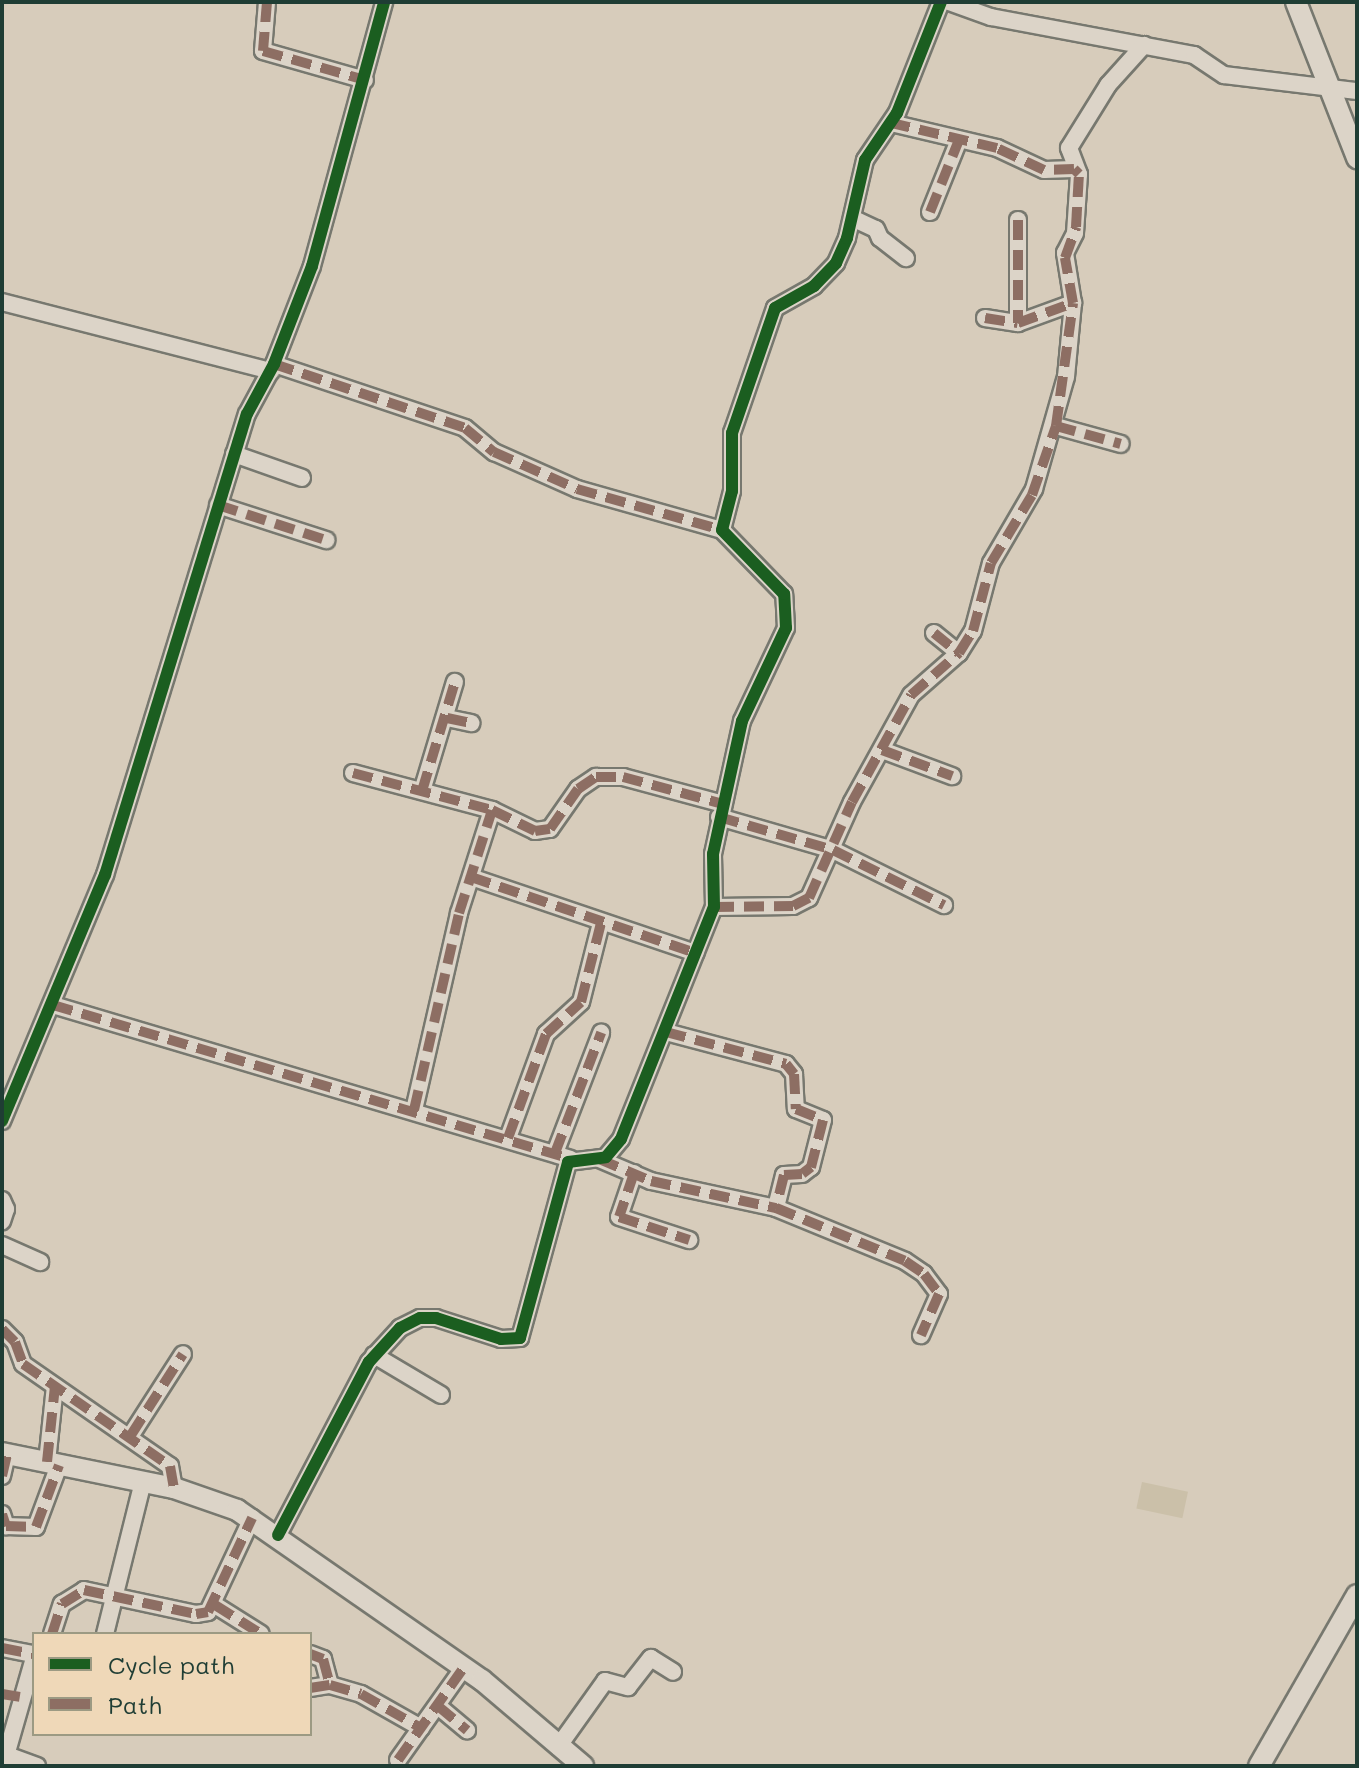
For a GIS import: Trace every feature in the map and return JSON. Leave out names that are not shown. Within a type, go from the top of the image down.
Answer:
[{"type":"main road","points":[[1296,2],[1357,158]]},
{"type":"main road","points":[[5,1454],[174,1488],[252,1518],[464,1667],[583,1766]]},
{"type":"main road","points":[[1259,1766],[1357,1595]]},
{"type":"street","points":[[2,1121],[105,875],[247,414],[273,368],[312,266],[384,2]]},
{"type":"street","points":[[722,530],[734,478],[729,442],[769,317],[788,296],[827,275],[852,218],[865,160],[891,123],[941,2]]},
{"type":"street","points":[[949,2],[991,17],[1194,55],[1224,75],[1357,91]]},
{"type":"street","points":[[267,3],[263,51],[365,80]]},
{"type":"street","points":[[714,907],[804,902],[833,850],[852,802],[911,695],[959,653],[973,631],[995,554],[1032,495],[1056,426],[1073,303],[1065,258],[1076,227],[1079,174],[1074,169],[1069,148],[1075,132],[1144,45]]},
{"type":"street","points":[[891,123],[1003,149],[1044,170],[1074,169]]},
{"type":"street","points":[[930,212],[959,140]]},
{"type":"street","points":[[852,218],[876,229],[906,258]]},
{"type":"street","points":[[1018,220],[1018,323]]},
{"type":"street","points":[[2,302],[273,368],[465,428],[494,452],[577,489],[722,530],[778,587],[788,604],[778,651],[742,721],[721,810],[714,907],[621,1139],[613,1153],[599,1159]]},
{"type":"street","points":[[985,318],[1018,323],[1073,303]]},
{"type":"street","points":[[1056,426],[1121,444]]},
{"type":"street","points":[[234,454],[302,478]]},
{"type":"street","points":[[218,505],[326,540]]},
{"type":"street","points":[[934,633],[959,653]]},
{"type":"street","points":[[422,791],[447,718],[455,682]]},
{"type":"street","points":[[447,718],[471,723]]},
{"type":"street","points":[[882,750],[952,776]]},
{"type":"street","points":[[353,773],[492,810],[535,831],[550,829],[578,789],[590,779],[610,775],[833,850],[944,905]]},
{"type":"street","points":[[414,1110],[471,877],[492,810]]},
{"type":"street","points":[[471,877],[695,953]]},
{"type":"street","points":[[508,1138],[546,1034],[581,1002],[601,923]]},
{"type":"street","points":[[53,1005],[563,1156],[599,1159],[696,1194],[776,1208],[883,1249],[924,1274],[939,1294],[921,1335]]},
{"type":"street","points":[[666,1032],[786,1064],[794,1074],[796,1109],[823,1120],[811,1167],[802,1174],[784,1175],[776,1208]]},
{"type":"street","points":[[278,1535],[374,1355],[400,1328],[420,1318],[455,1323],[501,1339],[520,1338],[563,1156],[601,1033]]},
{"type":"street","points":[[634,1173],[619,1217],[689,1240]]},
{"type":"street","points":[[2,1200],[6,1209],[2,1221]]},
{"type":"street","points":[[2,1245],[40,1262]]},
{"type":"street","points":[[2,1329],[15,1342],[20,1361],[131,1435],[170,1466],[174,1488]]},
{"type":"street","points":[[131,1435],[183,1354]]},
{"type":"street","points":[[374,1355],[441,1395]]},
{"type":"street","points":[[2,1514],[8,1527],[40,1523],[53,1464],[55,1386]]},
{"type":"street","points":[[2,1476],[5,1454]]},
{"type":"street","points":[[105,1632],[143,1482]]},
{"type":"street","points":[[53,1632],[62,1604],[77,1593],[89,1590],[112,1598],[196,1614],[215,1605],[252,1518]]},
{"type":"street","points":[[215,1605],[258,1632]]},
{"type":"street","points":[[2,1648],[32,1656]]},
{"type":"street","points":[[312,1655],[323,1659],[330,1685]]},
{"type":"street","points":[[558,1747],[605,1681],[628,1687],[651,1658],[673,1672]]},
{"type":"street","points":[[32,1662],[5,1760],[37,1766]]},
{"type":"street","points":[[398,1760],[464,1667]]},
{"type":"street","points":[[312,1688],[330,1685],[370,1698],[421,1728]]},
{"type":"street","points":[[2,1694],[20,1697]]},
{"type":"street","points":[[438,1706],[467,1730]]},
{"type":"shaded area","points":[[1142,1482],[1188,1492],[1182,1518],[1136,1508]]},
{"type":"marked path","points":[[267,2],[263,51],[365,80]]},
{"type":"marked path","points":[[714,907],[793,906],[809,898],[852,802],[911,695],[959,653],[973,631],[991,563],[1032,495],[1056,426],[1073,303],[1065,258],[1076,227],[1079,174],[1074,169],[1044,170],[997,148],[891,123]]},
{"type":"marked path","points":[[930,212],[959,140]]},
{"type":"marked path","points":[[1018,220],[1018,323]]},
{"type":"marked path","points":[[985,318],[1018,323],[1073,303]]},
{"type":"marked path","points":[[274,364],[465,428],[494,452],[577,489],[722,530]]},
{"type":"marked path","points":[[1056,426],[1121,444]]},
{"type":"marked path","points":[[218,505],[326,540]]},
{"type":"marked path","points":[[934,633],[959,653]]},
{"type":"marked path","points":[[422,791],[455,682]]},
{"type":"marked path","points":[[447,718],[471,723]]},
{"type":"marked path","points":[[882,750],[952,776]]},
{"type":"marked path","points":[[353,773],[492,810],[535,831],[550,829],[578,789],[596,777],[623,777],[723,804]]},
{"type":"marked path","points":[[414,1110],[459,913],[492,810]]},
{"type":"marked path","points":[[719,817],[833,850],[944,905]]},
{"type":"marked path","points":[[471,877],[695,953]]},
{"type":"marked path","points":[[508,1138],[546,1034],[581,1002],[601,923]]},
{"type":"marked path","points":[[53,1005],[571,1159]]},
{"type":"marked path","points":[[666,1032],[786,1064],[794,1074],[796,1109],[823,1120],[811,1167],[802,1174],[784,1175],[776,1208]]},
{"type":"marked path","points":[[555,1153],[601,1033]]},
{"type":"marked path","points":[[599,1159],[651,1181],[776,1208],[905,1261],[924,1274],[939,1294],[921,1335]]},
{"type":"marked path","points":[[634,1173],[619,1217],[689,1240]]},
{"type":"marked path","points":[[2,1329],[15,1342],[23,1364],[170,1466],[174,1488]]},
{"type":"marked path","points":[[131,1435],[183,1354]]},
{"type":"marked path","points":[[47,1462],[55,1386]]},
{"type":"marked path","points":[[2,1476],[7,1455]]},
{"type":"marked path","points":[[2,1514],[6,1526],[36,1527],[59,1465]]},
{"type":"marked path","points":[[53,1632],[62,1604],[84,1590],[196,1614],[208,1612],[252,1518]]},
{"type":"marked path","points":[[215,1605],[258,1632]]},
{"type":"marked path","points":[[2,1648],[32,1654]]},
{"type":"marked path","points":[[312,1655],[323,1659],[330,1685]]},
{"type":"marked path","points":[[398,1760],[464,1667]]},
{"type":"marked path","points":[[312,1688],[330,1685],[361,1694],[421,1728]]},
{"type":"marked path","points":[[2,1694],[20,1697]]},
{"type":"marked path","points":[[438,1706],[467,1730]]},
{"type":"cycle path","points":[[2,1121],[105,875],[247,414],[274,364],[312,266],[384,2]]},
{"type":"cycle path","points":[[278,1535],[369,1362],[400,1328],[420,1318],[436,1318],[501,1339],[520,1338],[568,1162],[606,1157],[621,1139],[714,907],[713,854],[742,721],[786,628],[784,594],[722,530],[732,491],[732,433],[775,308],[814,286],[836,263],[847,238],[865,160],[897,113],[941,2]]}]
